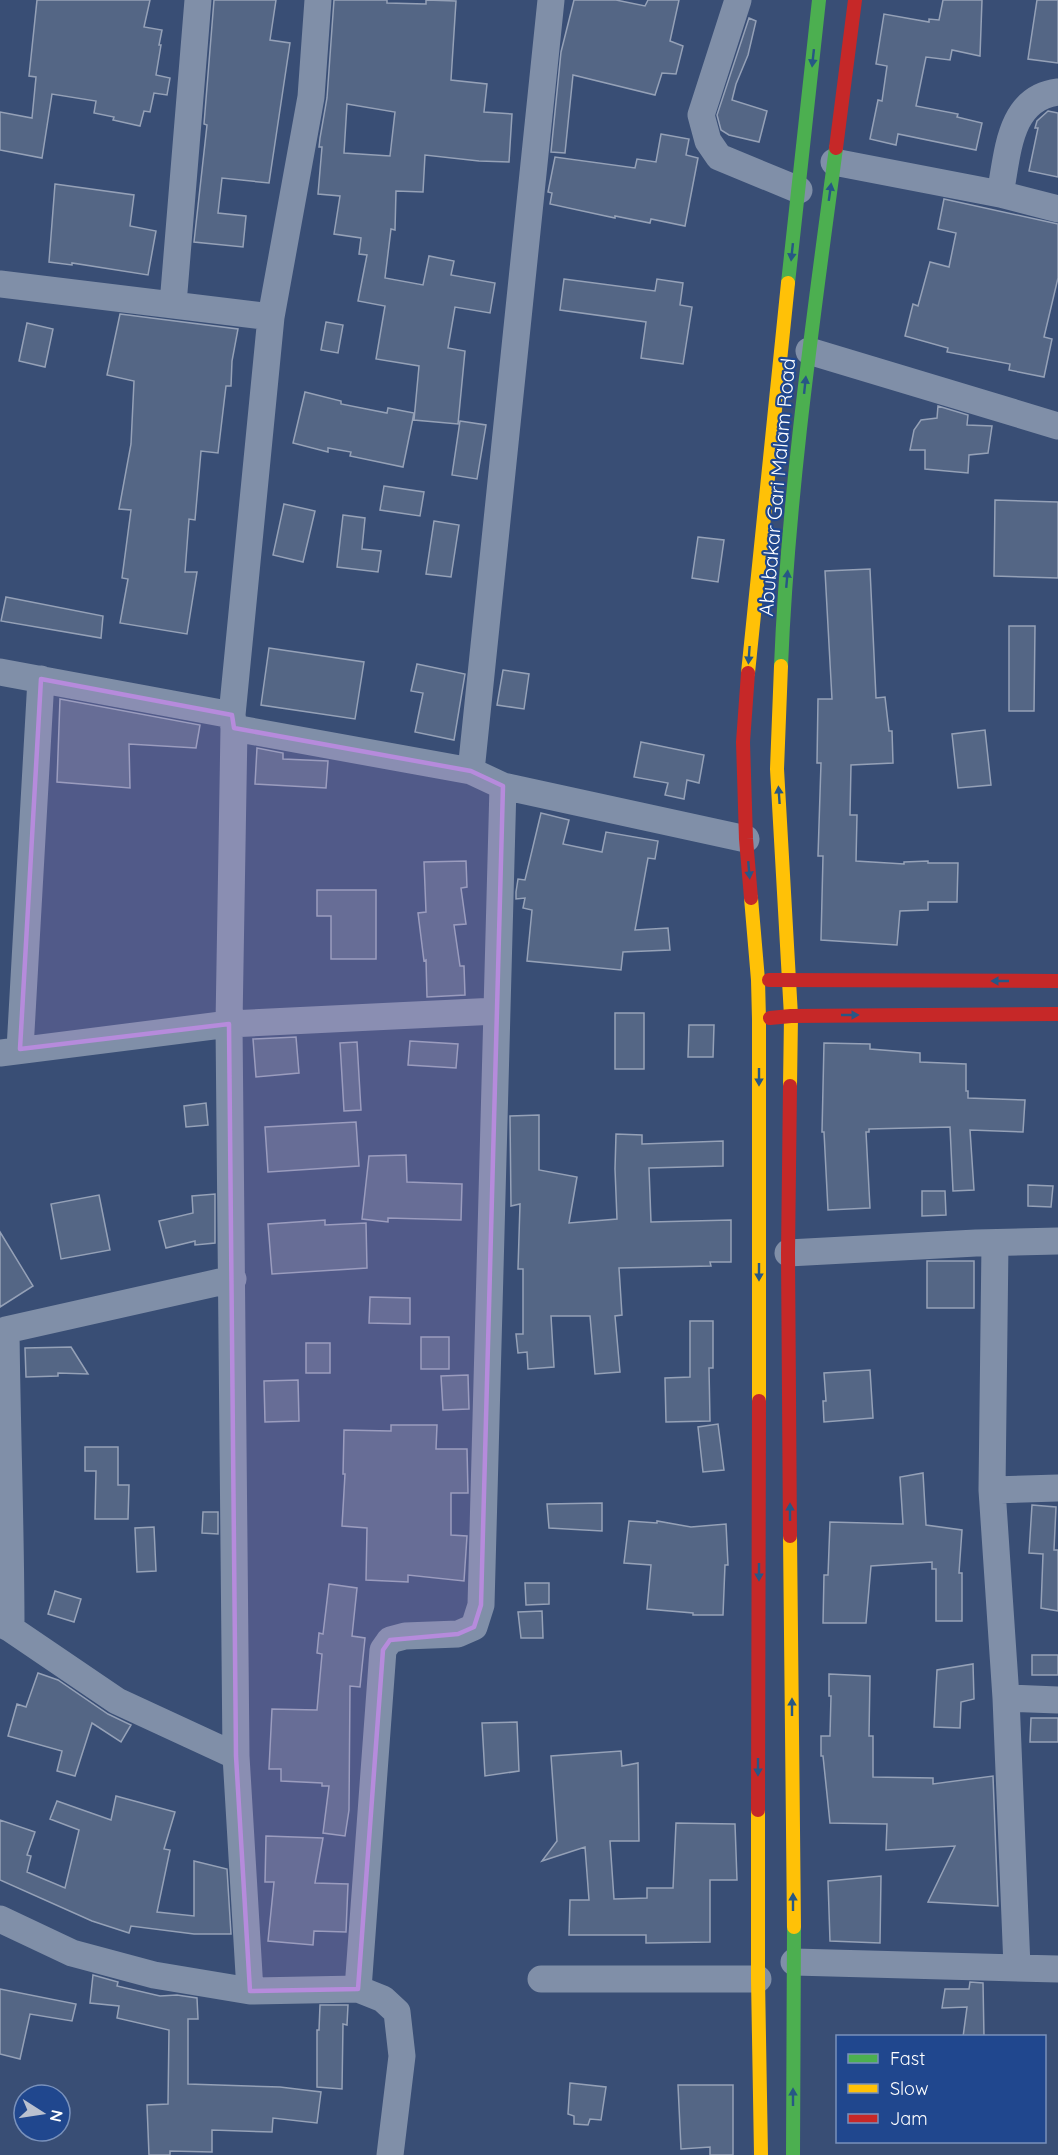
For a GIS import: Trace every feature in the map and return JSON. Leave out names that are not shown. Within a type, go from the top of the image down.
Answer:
[{"type":"street","points":[[173,304],[198,0]]},
{"type":"street","points":[[250,1991],[236,1756],[229,1024],[233,721],[271,317],[311,97],[318,0]]},
{"type":"street","points":[[471,771],[552,0]]},
{"type":"street","points":[[738,0],[701,115],[708,141],[719,157],[799,190]]},
{"type":"street","points":[[761,2155],[758,1979],[759,1019],[758,980],[746,839],[742,742],[751,629],[819,0]]},
{"type":"street","name":"Abubakar Gari Malam Road","points":[[793,2155],[794,1962],[788,1253],[791,1016],[777,770],[782,646],[795,477],[809,351],[855,0]]},
{"type":"street","points":[[1000,194],[1013,127],[1028,104],[1058,92]]},
{"type":"street","points":[[834,162],[1000,194],[1058,209]]},
{"type":"street","points":[[0,286],[271,317]]},
{"type":"street","points":[[809,351],[1058,426]]},
{"type":"street","points":[[0,672],[471,771],[503,786],[746,839]]},
{"type":"street","points":[[41,679],[10,1051],[229,1024],[497,1011]]},
{"type":"street","points":[[358,1989],[383,1650],[390,1640],[405,1636],[458,1634],[474,1627],[481,1605],[503,786]]},
{"type":"street","points":[[758,980],[1058,981]]},
{"type":"street","points":[[759,1019],[791,1016],[1058,1014]]},
{"type":"street","points":[[788,1253],[1058,1241]]},
{"type":"street","points":[[995,1243],[992,1490],[1006,1698],[1017,1967]]},
{"type":"street","points":[[232,1279],[3,1333],[11,1526],[6,1626],[117,1701],[236,1756]]},
{"type":"street","points":[[992,1490],[1058,1488]]},
{"type":"street","points":[[1006,1698],[1058,1700]]},
{"type":"street","points":[[0,1919],[72,1953],[154,1975],[250,1991],[358,1989],[383,2000],[397,2012],[402,2056],[390,2155]]},
{"type":"street","points":[[794,1962],[1058,1969]]},
{"type":"street","points":[[541,1978],[758,1979]]},
{"type":"highlighted area","points":[[41,679],[232,715],[234,728],[471,771],[503,786],[481,1605],[474,1627],[458,1634],[390,1640],[383,1650],[358,1989],[250,1991],[236,1756],[229,1024],[20,1049]]},
{"type":"building","points":[[37,0],[150,0],[144,27],[162,30],[156,75],[170,78],[167,95],[154,93],[150,112],[144,111],[140,126],[94,113],[96,101],[52,94],[42,158],[0,150],[0,112],[32,118],[36,77],[29,76]]},
{"type":"building","points":[[214,0],[276,0],[270,40],[290,43],[269,183],[222,178],[218,213],[246,216],[243,247],[194,242],[207,125],[204,124]]},
{"type":"building","points":[[334,0],[387,0],[387,3],[426,4],[426,0],[456,1],[451,80],[487,84],[484,112],[512,114],[509,162],[425,155],[423,192],[396,191],[395,230],[391,229],[385,278],[423,285],[429,256],[454,261],[451,275],[495,283],[490,313],[455,307],[448,348],[465,351],[458,424],[414,420],[419,366],[376,359],[385,306],[358,301],[367,255],[359,254],[361,238],[334,234],[340,196],[318,194],[322,147],[319,147],[327,98]],"holes":[[[347,104],[395,112],[390,156],[344,153]]]},
{"type":"building","points":[[574,0],[616,0],[645,6],[648,0],[679,0],[670,41],[683,46],[676,74],[662,73],[655,95],[573,75],[565,153],[551,152],[561,52]]},
{"type":"building","points":[[943,0],[982,0],[980,56],[952,50],[950,60],[926,57],[916,106],[958,114],[957,117],[982,123],[976,150],[898,134],[896,145],[870,139],[878,100],[882,101],[887,66],[876,64],[884,14],[929,22],[929,19],[939,20]]},
{"type":"building","points":[[1037,0],[1058,0],[1058,63],[1028,59]]},
{"type":"building","points":[[749,18],[756,21],[748,55],[732,100],[767,111],[759,142],[729,135],[721,130],[717,115]]},
{"type":"building","points":[[1048,111],[1058,113],[1058,177],[1029,171],[1038,128],[1035,128],[1037,121]]},
{"type":"building","points":[[661,134],[689,139],[686,155],[698,158],[685,226],[651,219],[650,223],[615,216],[615,218],[550,204],[552,193],[548,192],[555,157],[635,168],[637,159],[656,162]]},
{"type":"building","points":[[55,184],[134,195],[130,226],[156,231],[148,275],[72,263],[72,265],[49,262]]},
{"type":"building","points":[[944,199],[1058,224],[1058,278],[1044,337],[1052,339],[1044,377],[1009,370],[1010,364],[947,352],[948,348],[905,336],[913,304],[918,306],[930,262],[949,267],[956,233],[938,229]]},
{"type":"building","points":[[564,279],[655,291],[657,279],[683,283],[680,305],[692,307],[683,364],[641,358],[646,322],[560,310]]},
{"type":"building","points":[[120,314],[238,329],[232,361],[231,386],[226,386],[218,453],[201,451],[195,520],[189,519],[185,572],[197,572],[187,634],[120,623],[128,579],[122,578],[131,510],[119,509],[131,444],[134,381],[107,375]]},
{"type":"building","points":[[326,322],[343,325],[338,353],[321,350]]},
{"type":"building","points":[[27,323],[53,329],[45,367],[19,361]]},
{"type":"building","points":[[305,392],[341,401],[341,404],[387,413],[388,408],[414,413],[403,467],[350,456],[351,452],[328,448],[328,452],[293,443]]},
{"type":"building","points":[[938,406],[968,415],[967,425],[992,426],[988,453],[969,455],[968,473],[925,469],[925,450],[910,450],[914,430],[921,420],[937,418]]},
{"type":"building","points":[[460,421],[486,425],[477,479],[452,475]]},
{"type":"building","points":[[384,486],[424,492],[420,516],[380,510]]},
{"type":"building","points":[[995,500],[1058,502],[1058,578],[994,576]]},
{"type":"building","points":[[284,504],[315,511],[303,562],[273,555]]},
{"type":"building","points":[[343,515],[365,518],[362,549],[381,551],[378,572],[337,567]]},
{"type":"building","points":[[434,521],[459,525],[451,577],[426,574]]},
{"type":"building","points":[[698,537],[724,540],[718,582],[692,578]]},
{"type":"building","points":[[870,569],[876,698],[885,697],[889,731],[892,731],[893,763],[851,765],[850,815],[857,815],[856,861],[904,864],[904,862],[928,861],[928,863],[958,863],[957,902],[928,902],[928,910],[900,911],[897,945],[821,940],[823,856],[818,856],[821,763],[817,763],[818,699],[832,699],[825,571]]},
{"type":"building","points":[[6,597],[103,616],[101,638],[1,621]]},
{"type":"building","points":[[1009,626],[1035,626],[1034,711],[1009,711]]},
{"type":"building","points":[[269,648],[364,662],[355,719],[261,705]]},
{"type":"building","points":[[417,664],[465,674],[454,740],[415,732],[423,693],[411,691]]},
{"type":"building","points":[[503,670],[529,674],[524,709],[497,705]]},
{"type":"building","points":[[60,699],[200,725],[196,748],[129,744],[130,788],[57,782]]},
{"type":"building","points":[[985,730],[991,785],[958,788],[952,734]]},
{"type":"building","points":[[641,742],[704,755],[699,783],[687,780],[684,799],[665,795],[668,783],[634,777]]},
{"type":"building","points":[[257,748],[283,753],[283,759],[328,761],[326,788],[255,784]]},
{"type":"building","points":[[541,813],[569,820],[563,844],[602,852],[606,832],[658,841],[655,859],[648,858],[635,930],[668,928],[670,950],[623,952],[621,970],[527,961],[532,910],[523,908],[525,898],[516,899],[516,892],[518,879],[525,880]]},
{"type":"building","points":[[466,861],[467,887],[461,888],[466,924],[454,925],[460,966],[464,966],[465,995],[427,997],[426,960],[424,961],[418,913],[426,912],[424,862]]},
{"type":"building","points":[[317,890],[376,890],[376,959],[331,959],[331,916],[317,916]]},
{"type":"building","points":[[615,1013],[644,1013],[644,1069],[615,1069]]},
{"type":"building","points":[[689,1025],[714,1025],[713,1057],[688,1057]]},
{"type":"building","points":[[296,1037],[299,1073],[256,1077],[253,1039]]},
{"type":"building","points":[[410,1041],[458,1044],[456,1068],[408,1065]]},
{"type":"building","points":[[357,1042],[361,1110],[344,1111],[340,1043]]},
{"type":"building","points":[[824,1043],[870,1044],[870,1049],[920,1053],[920,1062],[966,1064],[968,1098],[1025,1100],[1023,1132],[970,1130],[974,1190],[953,1191],[950,1127],[869,1129],[869,1132],[866,1132],[870,1208],[828,1210],[824,1132],[822,1132]]},
{"type":"building","points":[[206,1103],[208,1125],[186,1127],[184,1106]]},
{"type":"building","points":[[539,1115],[539,1170],[577,1177],[569,1223],[617,1219],[616,1134],[642,1135],[642,1144],[723,1141],[723,1166],[649,1168],[651,1222],[731,1220],[731,1262],[710,1262],[711,1266],[619,1268],[622,1315],[615,1316],[620,1372],[595,1374],[590,1316],[551,1316],[554,1367],[528,1369],[527,1352],[518,1353],[516,1334],[523,1334],[523,1269],[518,1269],[520,1204],[511,1206],[510,1116]]},
{"type":"building","points":[[356,1122],[359,1166],[268,1172],[265,1127]]},
{"type":"building","points":[[406,1155],[407,1182],[462,1184],[461,1220],[388,1218],[388,1222],[362,1219],[369,1156]]},
{"type":"building","points":[[1028,1185],[1053,1186],[1051,1207],[1028,1206]]},
{"type":"building","points":[[922,1191],[945,1191],[946,1215],[922,1216]]},
{"type":"building","points":[[215,1194],[215,1243],[195,1245],[195,1241],[166,1248],[159,1221],[193,1213],[192,1196]]},
{"type":"building","points":[[99,1195],[110,1250],[61,1259],[51,1204]]},
{"type":"building","points":[[325,1220],[325,1225],[366,1223],[367,1268],[272,1274],[268,1224]]},
{"type":"building","points":[[0,1232],[33,1286],[0,1307]]},
{"type":"building","points":[[927,1261],[974,1261],[974,1308],[927,1308]]},
{"type":"building","points":[[370,1297],[410,1298],[410,1324],[369,1323]]},
{"type":"building","points":[[690,1321],[713,1321],[713,1368],[709,1368],[710,1421],[666,1422],[665,1378],[690,1377]]},
{"type":"building","points":[[421,1337],[449,1337],[449,1369],[421,1369]]},
{"type":"building","points":[[306,1343],[330,1343],[330,1373],[306,1373]]},
{"type":"building","points":[[71,1347],[88,1374],[58,1373],[58,1376],[26,1377],[25,1348]]},
{"type":"building","points":[[870,1370],[873,1418],[824,1422],[823,1401],[826,1401],[824,1373]]},
{"type":"building","points":[[468,1375],[469,1409],[443,1410],[441,1376]]},
{"type":"building","points":[[298,1380],[299,1421],[265,1422],[264,1381]]},
{"type":"building","points":[[718,1424],[724,1470],[703,1472],[698,1427]]},
{"type":"building","points":[[391,1425],[437,1425],[436,1449],[467,1449],[468,1493],[451,1493],[451,1535],[467,1536],[464,1581],[408,1575],[408,1582],[366,1580],[367,1528],[342,1526],[345,1474],[343,1474],[344,1430],[391,1431]]},
{"type":"building","points":[[85,1447],[118,1447],[118,1485],[129,1485],[128,1519],[95,1519],[96,1471],[85,1471]]},
{"type":"building","points":[[923,1473],[926,1525],[962,1530],[959,1573],[962,1573],[962,1621],[936,1621],[936,1569],[932,1569],[932,1562],[871,1566],[866,1623],[823,1623],[824,1575],[828,1575],[830,1522],[903,1524],[900,1477]]},
{"type":"building","points":[[602,1503],[602,1531],[549,1528],[547,1504]]},
{"type":"building","points":[[1032,1505],[1056,1507],[1054,1550],[1058,1550],[1058,1611],[1041,1608],[1043,1554],[1029,1553]]},
{"type":"building","points":[[203,1512],[218,1512],[218,1534],[202,1533]]},
{"type":"building","points":[[629,1521],[657,1523],[657,1521],[691,1527],[726,1524],[728,1565],[725,1565],[723,1615],[693,1615],[693,1613],[647,1609],[651,1565],[624,1563]]},
{"type":"building","points":[[154,1527],[156,1571],[137,1572],[135,1528]]},
{"type":"building","points":[[525,1583],[549,1583],[549,1604],[526,1605]]},
{"type":"building","points":[[329,1584],[357,1588],[352,1636],[365,1638],[360,1687],[350,1686],[349,1810],[345,1836],[323,1833],[329,1786],[322,1786],[322,1783],[281,1781],[281,1769],[269,1769],[272,1709],[317,1710],[322,1654],[317,1653],[319,1633],[323,1634]]},
{"type":"building","points":[[55,1591],[81,1599],[74,1622],[48,1614]]},
{"type":"building","points":[[542,1611],[543,1638],[521,1638],[518,1612]]},
{"type":"building","points":[[1032,1655],[1058,1655],[1058,1675],[1032,1675]]},
{"type":"building","points":[[973,1664],[974,1699],[961,1702],[960,1728],[934,1727],[937,1670]]},
{"type":"building","points":[[38,1673],[58,1680],[108,1714],[131,1725],[121,1742],[92,1723],[75,1776],[57,1771],[62,1751],[8,1736],[17,1704],[26,1707]]},
{"type":"building","points":[[829,1674],[870,1676],[869,1736],[873,1736],[873,1777],[933,1778],[933,1784],[993,1776],[998,1906],[928,1902],[955,1846],[886,1850],[887,1824],[830,1823],[823,1756],[821,1756],[821,1736],[830,1736]]},
{"type":"building","points":[[1031,1718],[1058,1718],[1058,1742],[1030,1742]]},
{"type":"building","points":[[517,1722],[519,1771],[485,1776],[482,1723]]},
{"type":"building","points":[[621,1751],[622,1766],[638,1763],[639,1841],[610,1841],[614,1899],[647,1898],[647,1888],[673,1888],[676,1823],[735,1824],[737,1880],[710,1880],[710,1942],[646,1943],[646,1935],[569,1935],[570,1900],[589,1900],[585,1847],[542,1861],[557,1841],[551,1756]]},
{"type":"building","points":[[116,1796],[175,1812],[164,1849],[170,1850],[157,1912],[194,1916],[194,1861],[227,1869],[231,1934],[194,1934],[131,1926],[129,1933],[92,1921],[0,1880],[0,1820],[35,1832],[27,1855],[31,1856],[27,1872],[65,1888],[79,1830],[50,1819],[57,1801],[111,1820]]},
{"type":"building","points":[[266,1836],[323,1838],[315,1883],[348,1884],[346,1932],[314,1931],[313,1945],[268,1941],[274,1882],[265,1882]]},
{"type":"building","points":[[881,1876],[880,1943],[830,1941],[828,1881]]},
{"type":"building","points":[[93,1975],[118,1982],[117,1986],[160,1996],[177,1995],[197,1998],[198,2019],[188,2019],[188,2084],[280,2087],[321,2092],[317,2123],[273,2118],[272,2132],[212,2130],[212,2152],[170,2151],[170,2155],[149,2155],[147,2105],[168,2104],[169,2030],[117,2018],[119,2006],[90,2003]]},
{"type":"building","points":[[970,1982],[983,1983],[984,2035],[963,2035],[967,2007],[942,2008],[945,1989],[969,1989]]},
{"type":"building","points":[[0,1989],[76,2004],[72,2021],[30,2014],[20,2059],[0,2054]]},
{"type":"building","points":[[320,2005],[348,2005],[347,2025],[343,2024],[342,2089],[317,2087],[317,2030],[319,2030]]},
{"type":"building","points":[[570,2083],[606,2087],[601,2120],[590,2119],[588,2125],[574,2124],[574,2116],[568,2114]]},
{"type":"building","points":[[678,2085],[733,2085],[733,2155],[710,2155],[710,2147],[681,2149]]},
{"type":"traffic: fast","points":[[788,283],[819,0]]},
{"type":"traffic: fast","points":[[781,666],[795,471],[836,148]]},
{"type":"traffic: fast","points":[[793,2155],[794,1927]]},
{"type":"traffic: slow","points":[[748,673],[788,283]]},
{"type":"traffic: slow","points":[[781,666],[777,769],[791,1016],[790,1086]]},
{"type":"traffic: slow","points":[[751,898],[759,1019],[759,1401]]},
{"type":"traffic: slow","points":[[790,1536],[794,1927]]},
{"type":"traffic: slow","points":[[758,1810],[761,2155]]},
{"type":"traffic: jam","points":[[836,148],[855,0]]},
{"type":"traffic: jam","points":[[748,673],[743,742],[746,839],[751,898]]},
{"type":"traffic: jam","points":[[769,980],[1058,981]]},
{"type":"traffic: jam","points":[[770,1018],[1058,1014]]},
{"type":"traffic: jam","points":[[790,1086],[788,1253],[790,1536]]},
{"type":"traffic: jam","points":[[758,1810],[759,1401]]}]
